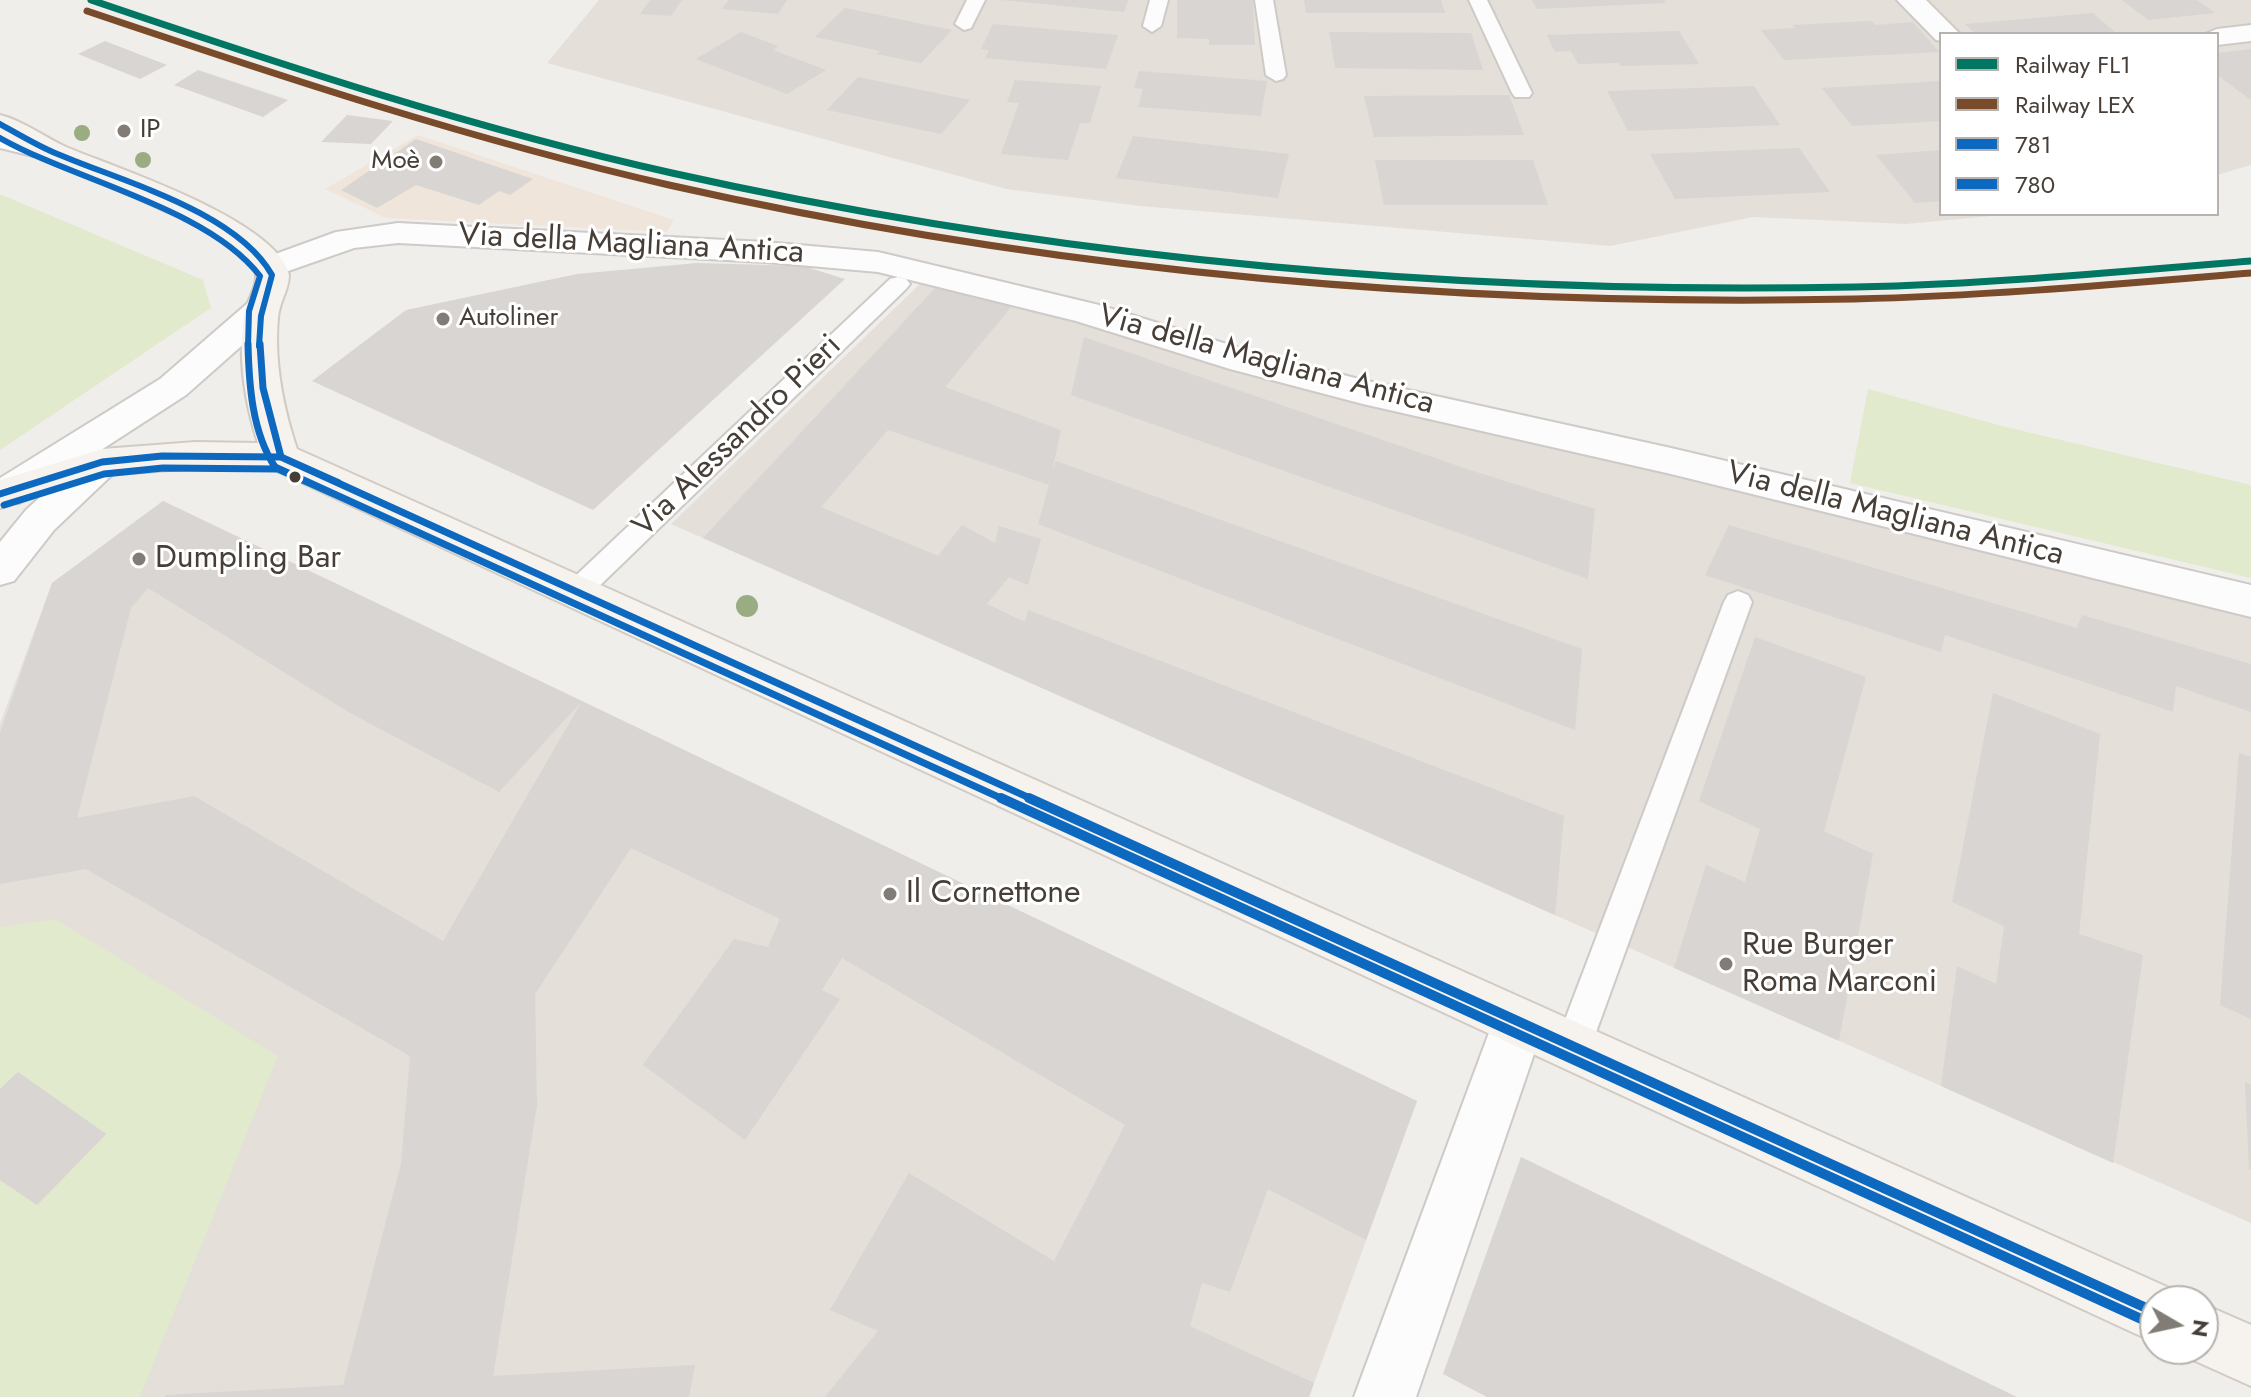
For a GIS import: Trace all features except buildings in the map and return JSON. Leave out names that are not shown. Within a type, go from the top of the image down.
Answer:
[{"type":"main road","points":[[0,124],[49,151],[224,227],[253,246],[271,267],[271,290],[261,310],[264,401],[281,457]]},
{"type":"main road","points":[[2,493],[102,462],[184,456],[281,457],[2139,1305]]},
{"type":"main road","points":[[2219,1341],[2251,1356]]},
{"type":"street","points":[[1910,0],[1944,32]]},
{"type":"street","points":[[2219,37],[2251,33]]},
{"type":"street","points":[[0,139],[49,151]]},
{"type":"street","name":"Via della Magliana Antica","points":[[271,267],[348,239],[398,233],[749,251],[878,262],[1087,313],[1243,361],[1363,392],[1686,465],[2251,601]]},
{"type":"street","points":[[2,493],[91,441],[173,387],[261,310]]},
{"type":"street","points":[[0,570],[40,520],[102,462]]},
{"type":"street","points":[[1385,1397],[1519,1022]]},
{"type":"lane","points":[[964,24],[976,0]]},
{"type":"lane","points":[[1152,26],[1159,0]]},
{"type":"lane","points":[[1264,0],[1276,75]]},
{"type":"lane","points":[[1478,0],[1522,93]]},
{"type":"lane","name":"Via Alessandro Pieri","points":[[578,590],[898,284]]},
{"type":"lane","points":[[1573,1046],[1738,602]]},
{"type":"shaded area","points":[[599,0],[2251,0],[2251,165],[2219,174],[2219,32],[1939,32],[1939,216],[1992,216],[1906,224],[1753,217],[1610,246],[1141,206],[1006,189],[547,63]]},
{"type":"shaded area","name":"Moè","points":[[418,135],[674,220],[667,232],[386,218],[325,189]]},
{"type":"shaded area","points":[[925,279],[2251,614],[2251,1223],[671,524]]},
{"type":"shaded area","points":[[163,501],[1417,1101],[1309,1397],[0,1397],[0,724],[52,583]]},
{"type":"green space","points":[[0,194],[203,280],[211,308],[0,450]]},
{"type":"green space","points":[[1868,389],[2002,426],[2251,485],[2251,578],[1850,483]]},
{"type":"green space","points":[[55,919],[278,1056],[140,1397],[0,1397],[0,1180],[37,1205],[106,1134],[18,1072],[0,1089],[0,927]]},
{"type":"rail line","name":"FL1","points":[[91,0],[379,94],[598,155],[864,213],[1059,244],[1258,267],[1458,282],[1659,288],[1859,287],[2057,278],[2251,261]]},
{"type":"rail line","name":"LEX","points":[[87,11],[376,105],[595,167],[861,225],[1057,256],[1256,279],[1456,294],[1657,300],[1858,299],[2056,290],[2251,273]]},
{"type":"transit line","name":"781","points":[[0,124],[48,150],[211,221],[240,238],[262,257],[272,275],[261,316],[259,352],[266,405],[281,457],[2139,1305]]},
{"type":"transit line","name":"780","points":[[0,138],[43,161],[197,226],[247,259],[260,276],[250,307],[248,326],[255,416],[267,455],[275,467],[2139,1318]]},
{"type":"transit line","name":"781","points":[[0,494],[102,462],[162,456],[281,457],[339,483]]},
{"type":"transit line","name":"780","points":[[4,505],[104,474],[163,468],[278,469],[334,494]]},
{"type":"place","name":"IP","points":[[124,131]]},
{"type":"place","name":"Moè","points":[[436,162]]},
{"type":"place","name":"Autoliner","points":[[443,319]]},
{"type":"place","name":"Dumpling Bar","points":[[139,559]]},
{"type":"place","name":"Il Cornettone","points":[[890,894]]},
{"type":"place","name":"Rue Burger Roma Marconi","points":[[1726,964]]}]
